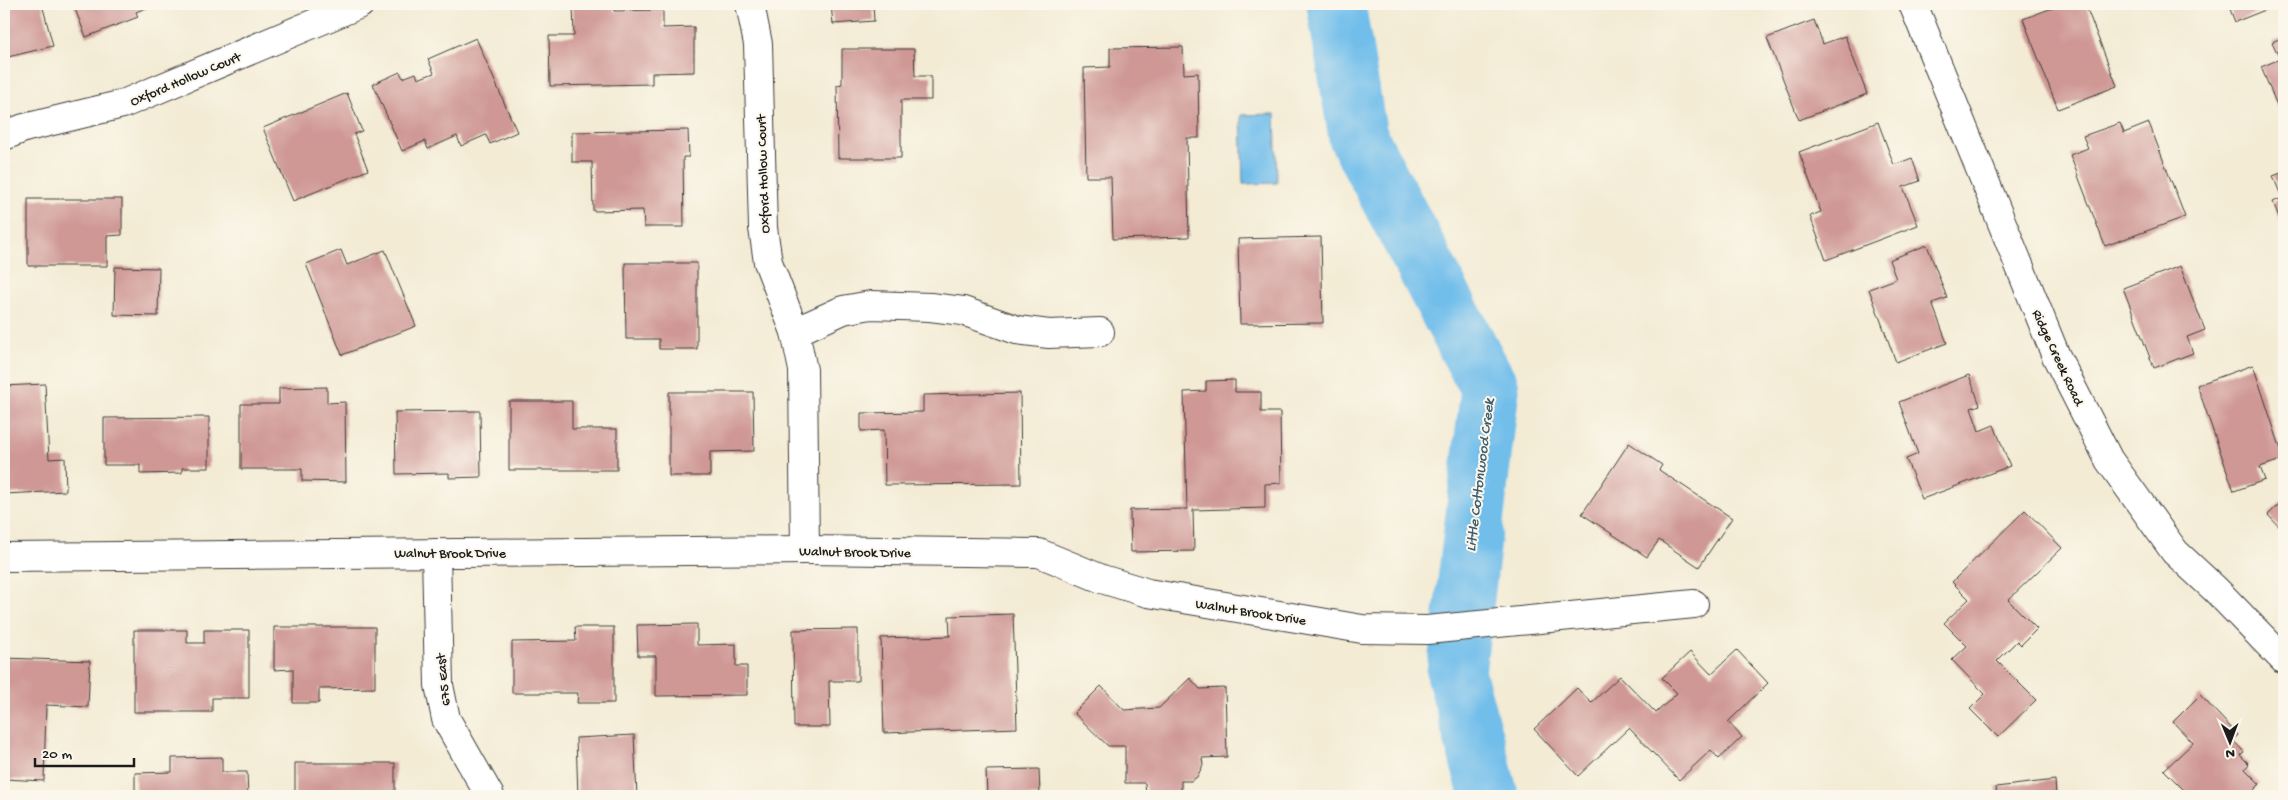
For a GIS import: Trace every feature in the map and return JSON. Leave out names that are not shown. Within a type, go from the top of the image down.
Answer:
[{"type":"street","name":"Oxford Hollow Court","points":[[4,136],[24,128],[123,104],[360,4]]},
{"type":"street","name":"Oxford Hollow Court","points":[[750,4],[758,44],[762,228],[768,262],[795,332],[803,370],[804,550]]},
{"type":"street","name":"Ridge Creek Road","points":[[1913,4],[2056,356],[2108,460],[2176,552],[2284,660]]},
{"type":"street","points":[[795,332],[843,310],[870,305],[930,306],[963,312],[1025,331],[1049,334],[1100,332]]},
{"type":"street","name":"Walnut Brook Drive","points":[[4,557],[804,550],[1039,553],[1102,579],[1148,593],[1362,629],[1427,630],[1482,626],[1694,604]]},
{"type":"street","name":"675 East","points":[[436,552],[440,685],[446,719],[490,796]]},
{"type":"water","points":[[1275,114],[1277,183],[1243,184],[1241,115]]},
{"type":"water","points":[[1318,792],[1318,796],[1256,796],[1256,793]]},
{"type":"building","points":[[4,4],[42,4],[53,46],[4,58]]},
{"type":"building","points":[[73,4],[156,4],[136,12],[138,17],[86,37]]},
{"type":"building","points":[[573,4],[613,4],[614,11],[663,10],[663,28],[694,27],[694,72],[652,73],[652,84],[550,86],[549,36],[574,36]]},
{"type":"building","points":[[831,4],[873,4],[874,21],[833,24]]},
{"type":"building","points":[[2063,4],[2085,4],[2117,86],[2058,109],[2023,19]]},
{"type":"building","points":[[2228,4],[2280,4],[2235,22]]},
{"type":"building","points":[[1814,20],[1823,44],[1845,36],[1867,94],[1799,120],[1767,38]]},
{"type":"building","points":[[2284,37],[2284,122],[2261,67],[2280,59],[2272,42]]},
{"type":"building","points":[[476,38],[517,132],[490,144],[486,135],[461,146],[457,136],[428,149],[425,141],[402,151],[373,84],[400,72],[403,78],[416,73],[418,79],[434,73],[428,59]]},
{"type":"building","points":[[1183,47],[1184,74],[1198,73],[1199,138],[1187,138],[1189,237],[1113,239],[1111,177],[1086,177],[1084,68],[1110,67],[1110,48]]},
{"type":"building","points":[[842,49],[914,49],[915,76],[931,76],[931,100],[901,100],[901,158],[838,158],[837,85],[842,84]]},
{"type":"building","points":[[347,93],[362,131],[354,134],[368,170],[293,201],[263,128]]},
{"type":"building","points":[[1878,122],[1894,165],[1912,158],[1920,181],[1903,187],[1918,225],[1826,260],[1810,216],[1821,212],[1799,152]]},
{"type":"building","points":[[2120,123],[2124,133],[2149,123],[2185,217],[2105,246],[2070,155],[2088,148],[2083,136]]},
{"type":"building","points":[[688,130],[689,157],[683,157],[684,227],[644,227],[643,210],[593,211],[592,162],[572,162],[572,132]]},
{"type":"building","points":[[2284,172],[2284,230],[2273,202],[2282,198],[2273,176]]},
{"type":"building","points":[[28,199],[122,199],[122,235],[107,236],[107,266],[28,266]]},
{"type":"building","points":[[1321,237],[1323,323],[1240,324],[1238,239]]},
{"type":"building","points":[[1927,245],[1947,298],[1932,303],[1947,343],[1896,362],[1869,289],[1896,279],[1889,260]]},
{"type":"building","points":[[341,250],[347,265],[385,250],[416,326],[342,355],[306,264]]},
{"type":"building","points":[[625,263],[697,263],[697,349],[659,349],[659,339],[626,339]]},
{"type":"building","points":[[2180,266],[2205,330],[2187,337],[2193,353],[2154,368],[2123,288]]},
{"type":"building","points":[[115,267],[159,268],[158,316],[114,315]]},
{"type":"building","points":[[2253,365],[2284,459],[2260,467],[2265,480],[2234,491],[2197,385]]},
{"type":"building","points":[[1969,375],[1980,405],[1971,408],[1979,431],[1994,425],[2010,466],[1922,499],[1906,459],[1918,454],[1899,402]]},
{"type":"building","points":[[1235,380],[1235,392],[1261,392],[1261,412],[1280,412],[1281,483],[1265,484],[1265,508],[1193,510],[1194,551],[1131,552],[1130,510],[1187,509],[1184,392],[1206,391],[1206,381]]},
{"type":"building","points":[[45,384],[49,459],[65,458],[66,491],[4,494],[4,386]]},
{"type":"building","points":[[327,387],[327,403],[345,402],[346,482],[302,481],[302,469],[241,469],[241,404],[279,404],[279,388]]},
{"type":"building","points":[[669,392],[753,392],[754,451],[710,452],[710,476],[669,476]]},
{"type":"building","points":[[1020,393],[1021,484],[885,485],[884,430],[861,431],[861,413],[923,412],[923,395]]},
{"type":"building","points":[[509,401],[572,401],[572,429],[617,429],[617,470],[509,470]]},
{"type":"building","points":[[480,411],[481,477],[449,478],[449,473],[396,474],[395,412]]},
{"type":"building","points":[[209,417],[209,468],[182,468],[182,473],[140,474],[140,465],[104,465],[104,418]]},
{"type":"building","points":[[1629,443],[1662,465],[1659,470],[1732,518],[1699,567],[1659,540],[1647,557],[1582,514]]},
{"type":"building","points":[[2284,499],[2284,532],[2268,515]]},
{"type":"building","points":[[2025,510],[2062,548],[2008,600],[2037,629],[2021,645],[2017,641],[1997,661],[2036,700],[1998,737],[1970,709],[1985,694],[1952,660],[1967,646],[1944,623],[1969,599],[1952,582]]},
{"type":"building","points":[[1013,614],[1017,728],[884,733],[881,638],[950,636],[949,616]]},
{"type":"building","points":[[697,624],[697,645],[736,644],[736,666],[747,666],[747,695],[656,696],[656,656],[638,656],[637,625]]},
{"type":"building","points":[[274,627],[375,627],[375,688],[319,689],[319,703],[293,703],[293,669],[274,670]]},
{"type":"building","points":[[575,627],[614,627],[614,703],[577,703],[578,693],[512,693],[512,642],[576,641]]},
{"type":"building","points":[[858,629],[858,681],[829,681],[830,727],[794,727],[793,630]]},
{"type":"building","points":[[134,630],[187,630],[187,643],[204,643],[204,630],[249,630],[249,698],[212,698],[212,712],[134,712]]},
{"type":"building","points":[[1737,650],[1768,683],[1728,722],[1742,737],[1719,759],[1711,750],[1679,780],[1629,728],[1578,776],[1534,729],[1577,688],[1591,703],[1620,676],[1656,713],[1677,693],[1662,678],[1690,652],[1711,674]]},
{"type":"building","points":[[4,658],[90,661],[88,707],[46,705],[44,781],[4,779]]},
{"type":"building","points":[[1190,678],[1200,689],[1225,688],[1227,757],[1202,758],[1203,765],[1197,777],[1191,781],[1181,781],[1181,796],[1146,796],[1145,783],[1125,783],[1125,746],[1108,746],[1074,713],[1101,686],[1124,710],[1159,708]]},
{"type":"building","points":[[2200,695],[2238,735],[2233,740],[2244,752],[2240,755],[2249,764],[2245,769],[2260,784],[2248,796],[2190,796],[2164,770],[2193,743],[2173,722]]},
{"type":"building","points":[[634,735],[637,796],[578,796],[576,738]]},
{"type":"building","points":[[222,757],[222,772],[247,772],[248,796],[135,796],[135,773],[172,772],[172,758]]},
{"type":"building","points":[[295,763],[395,763],[395,796],[295,796]]},
{"type":"building","points":[[1039,769],[1040,796],[987,796],[986,770]]},
{"type":"building","points":[[2055,780],[2056,796],[1997,796],[1996,787]]},
{"type":"waterway","name":"Little Cottonwood Creek","points":[[1336,4],[1358,137],[1490,389],[1456,673],[1489,796]]}]
